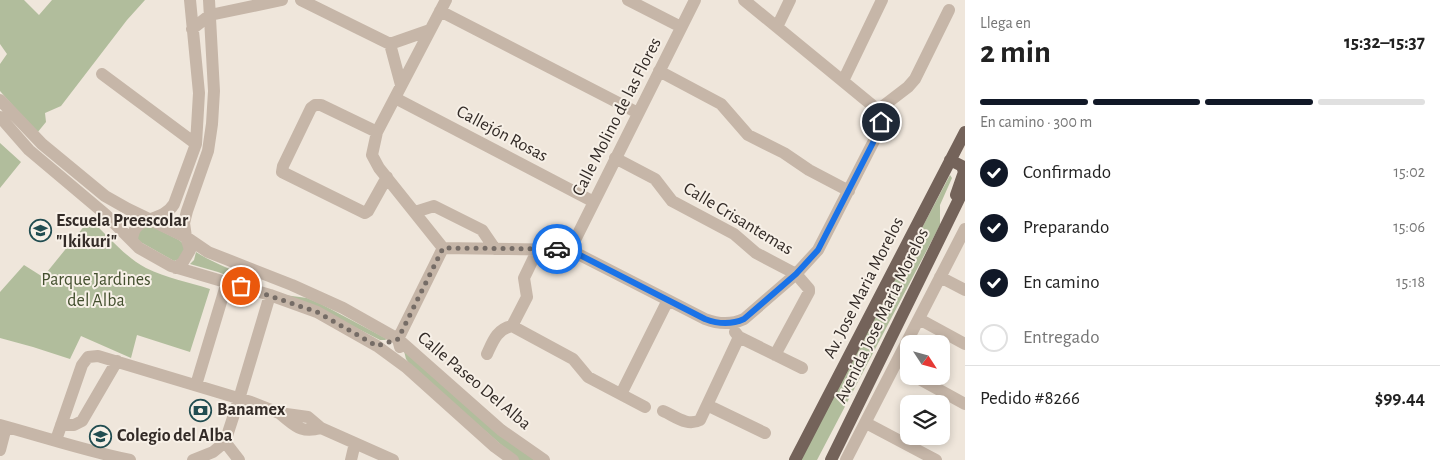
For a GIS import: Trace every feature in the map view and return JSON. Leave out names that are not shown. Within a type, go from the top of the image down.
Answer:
[{"type":"main road","name":"Av. Jose Maria Morelos","points":[[795,460],[965,132]]},
{"type":"main road","points":[[950,160],[962,166],[964,172],[956,194],[956,207]]},
{"type":"main road","name":"Avenida Jose Maria Morelos","points":[[831,460],[965,187]]},
{"type":"street","points":[[176,268],[184,262],[190,250],[184,223],[208,152],[212,124],[214,91],[209,0]]},
{"type":"street","points":[[192,29],[210,15],[282,0]]},
{"type":"street","points":[[301,0],[390,44],[430,30]]},
{"type":"street","points":[[628,0],[681,28]]},
{"type":"street","name":"Calle Molino de las Flores","points":[[570,250],[695,0]]},
{"type":"street","points":[[443,248],[570,250],[714,323],[735,323],[744,319],[796,274],[818,250],[880,129],[881,122],[878,110],[744,0]]},
{"type":"street","points":[[777,27],[790,0]]},
{"type":"street","points":[[843,81],[882,0]]},
{"type":"street","points":[[190,2],[210,15]]},
{"type":"street","points":[[132,241],[133,232],[137,225],[142,221],[153,220],[166,214],[174,204],[196,144],[200,93],[190,2]]},
{"type":"street","points":[[443,248],[387,178],[372,155],[376,132],[443,6],[638,113]]},
{"type":"street","points":[[878,110],[908,87],[915,79],[949,10]]},
{"type":"street","points":[[390,44],[401,85]]},
{"type":"street","points":[[659,71],[720,104],[748,135],[784,153],[809,170],[849,191]]},
{"type":"street","points":[[102,74],[196,144]]},
{"type":"street","name":"Callejón Rosas","points":[[395,98],[594,202]]},
{"type":"street","name":"Calle Paseo Del Alba","points":[[0,100],[42,144],[105,196],[186,237],[208,252],[292,285],[342,308],[398,339],[501,430],[544,460]]},
{"type":"street","points":[[376,132],[321,105],[315,104],[311,108],[282,166],[282,172],[365,213],[387,178]]},
{"type":"street","name":"Calle Paseo Del Alba","points":[[0,117],[29,150],[105,214],[139,248],[176,268],[270,295],[317,312],[377,346],[407,368],[494,447],[514,460]]},
{"type":"street","name":"Calle Crisantemas","points":[[615,158],[655,179],[676,204],[734,234],[756,253],[796,274]]},
{"type":"street","points":[[415,212],[434,206],[482,230],[494,249]]},
{"type":"street","points":[[846,460],[940,277],[961,246],[965,229]]},
{"type":"street","points":[[942,235],[961,246]]},
{"type":"street","points":[[407,368],[398,339],[443,248]]},
{"type":"street","points":[[512,326],[527,297],[524,278],[538,249]]},
{"type":"street","points":[[249,268],[270,295]]},
{"type":"street","points":[[775,355],[809,292],[809,289],[796,274]]},
{"type":"street","points":[[940,277],[965,290]]},
{"type":"street","points":[[196,385],[227,282]]},
{"type":"street","points":[[193,460],[213,452],[225,442],[270,295],[292,285]]},
{"type":"street","points":[[621,394],[668,300]]},
{"type":"street","points":[[919,319],[965,344]]},
{"type":"street","points":[[726,323],[739,337],[802,368]]},
{"type":"street","points":[[487,354],[498,332],[504,327],[512,326],[572,359],[588,377],[645,407]]},
{"type":"street","points":[[663,411],[688,423],[695,423],[700,420],[739,337]]},
{"type":"street","points":[[377,346],[398,339]]},
{"type":"street","points":[[56,440],[82,365],[88,357],[98,356],[251,402],[279,413],[308,417],[321,428],[393,460]]},
{"type":"street","points":[[881,359],[900,368]]},
{"type":"street","points":[[61,425],[74,425],[82,421],[117,361]]},
{"type":"street","points":[[930,385],[965,404]]},
{"type":"street","points":[[707,405],[765,433]]},
{"type":"street","points":[[866,422],[936,460]]},
{"type":"street","points":[[0,450],[3,426],[56,440],[89,456],[130,460]]},
{"type":"street","points":[[225,442],[239,460]]},
{"type":"street","points":[[351,460],[355,443]]},
{"type":"green space","points":[[0,0],[24,0],[39,15],[52,0],[145,0],[127,20],[61,106],[45,113],[46,122],[37,133],[0,91],[0,64],[7,54],[0,44]]},
{"type":"green space","points":[[0,143],[21,162],[0,188]]},
{"type":"green space","points":[[950,175],[952,178],[940,205],[940,225],[817,460],[799,460]]},
{"type":"green space","name":"Parque Jardines del Alba","points":[[90,219],[124,252],[146,268],[210,289],[190,352],[137,335],[131,358],[81,336],[70,359],[0,338],[0,292],[24,265],[43,277]]},
{"type":"green space","points":[[151,226],[185,245],[184,258],[174,261],[137,240],[138,228]]},
{"type":"green space","points":[[196,252],[247,278],[262,289],[218,272],[190,264],[194,260]]},
{"type":"green space","points":[[277,294],[307,298],[387,339],[380,340],[327,313]]},
{"type":"green space","points":[[404,351],[536,460],[519,460],[412,367],[406,359]]},
{"type":"way so far","points":[[241,286],[317,312],[377,346],[398,339],[443,248],[557,249]]},
{"type":"place","name":"Escuela Preescolar \"Ikikuri\"","points":[[40,231]]},
{"type":"place","name":"Banamex","points":[[201,410]]},
{"type":"place","name":"Colegio del Alba","points":[[101,436]]},
{"type":"route","points":[[557,249],[570,250],[714,323],[735,323],[744,319],[796,274],[818,250],[880,129],[881,122]]}]
